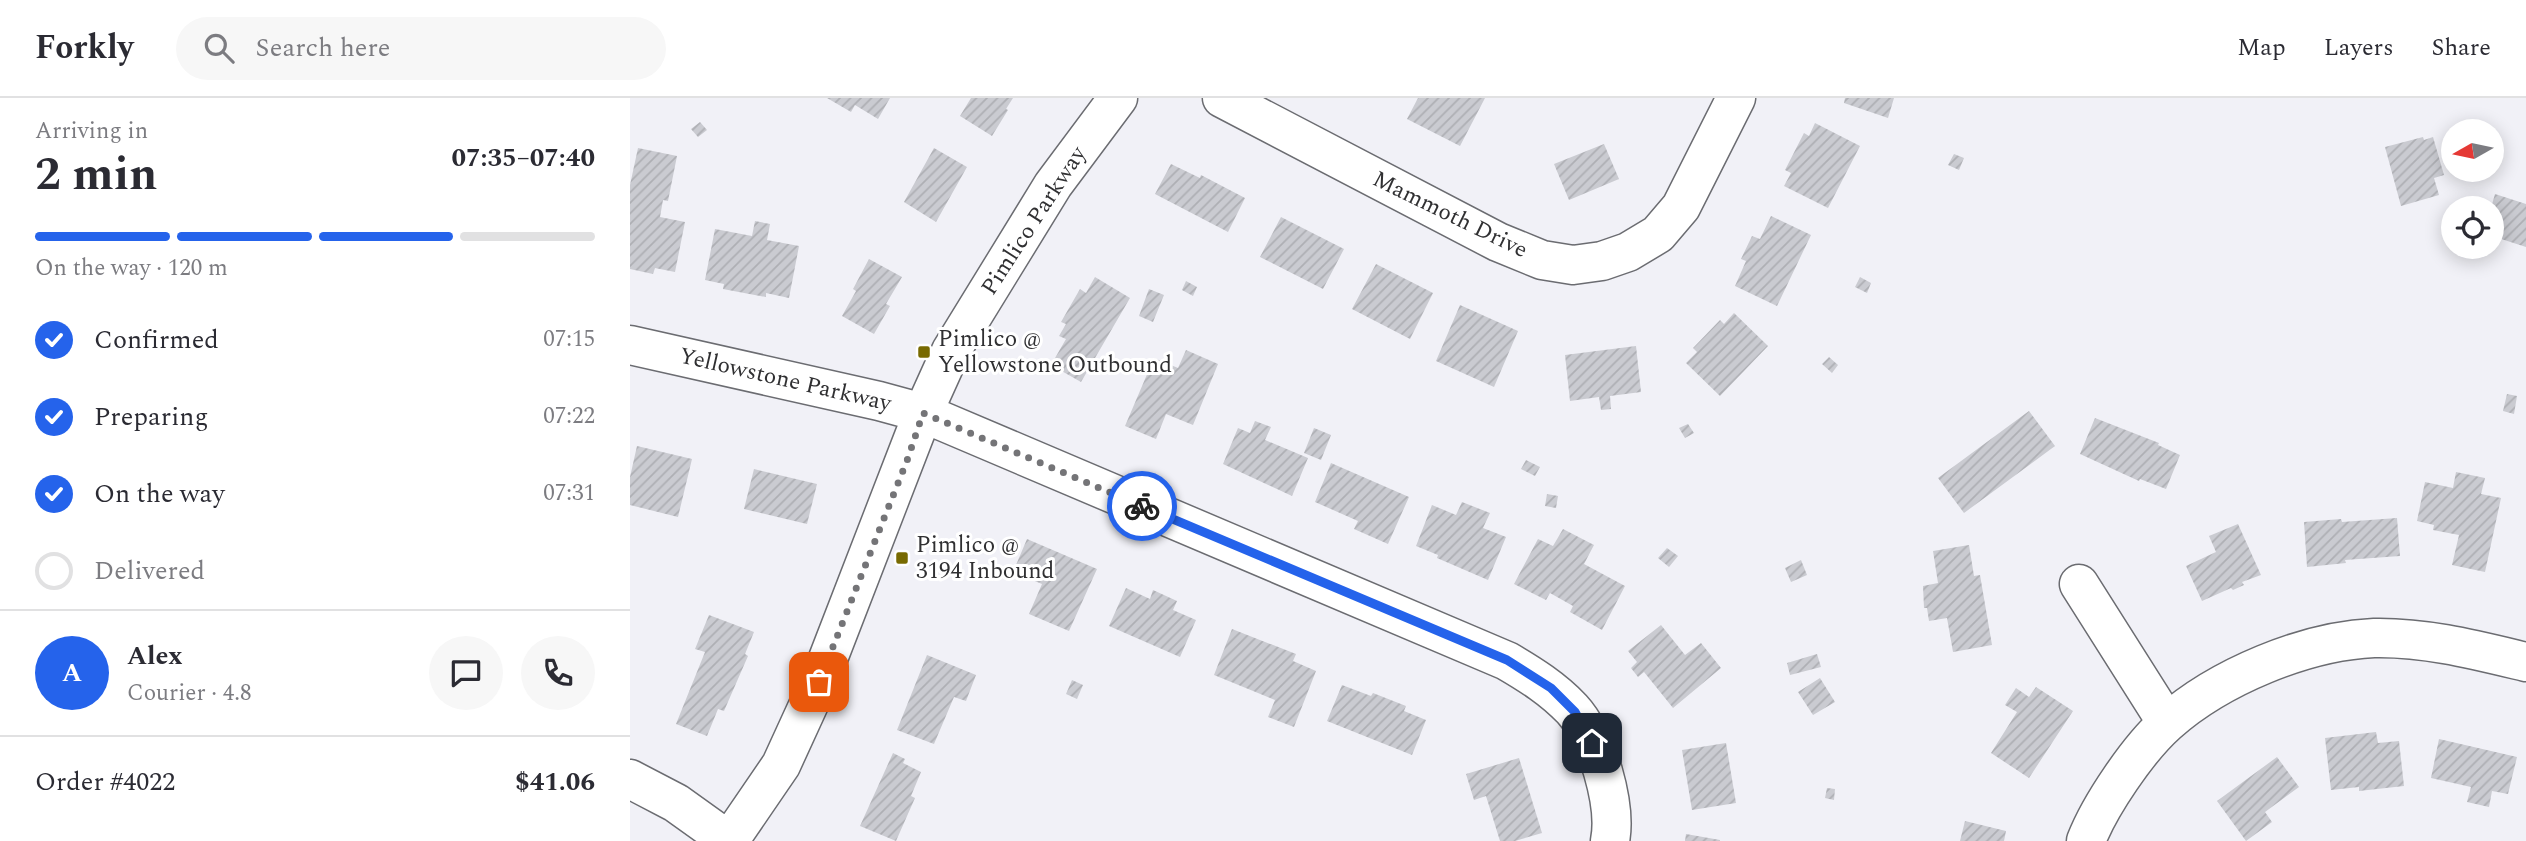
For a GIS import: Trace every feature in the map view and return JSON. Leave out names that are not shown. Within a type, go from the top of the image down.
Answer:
[{"type":"street","name":"Pimlico Parkway","points":[[729,841],[781,765],[819,682],[908,458],[923,413],[951,351],[1046,197],[1118,98]]},
{"type":"street","name":"Mammoth Drive","points":[[1222,98],[1498,242],[1542,260],[1573,265],[1602,261],[1628,252],[1658,234],[1681,207],[1736,98]]},
{"type":"street","name":"Yellowstone Parkway","points":[[630,345],[923,413],[1507,660],[1551,688],[1575,712],[1592,743],[1608,787],[1613,827],[1610,841]]},
{"type":"street","points":[[2078,584],[2167,723]]},
{"type":"street","points":[[2086,841],[2109,797],[2167,723],[2220,686],[2280,657],[2325,645],[2374,638],[2436,641],[2526,662]]},
{"type":"street","points":[[630,779],[676,803],[729,841]]},
{"type":"building","points":[[827,98],[890,98],[878,119],[855,105],[851,112]]},
{"type":"building","points":[[971,98],[1013,98],[992,136],[960,116]]},
{"type":"building","points":[[1418,98],[1485,98],[1460,146],[1407,119]]},
{"type":"building","points":[[1845,98],[1894,98],[1888,118],[1844,103]]},
{"type":"building","points":[[700,122],[707,130],[698,137],[691,129]]},
{"type":"building","points":[[1815,123],[1860,146],[1828,208],[1784,186],[1791,173],[1785,170],[1804,133],[1809,136]]},
{"type":"building","points":[[2433,137],[2441,165],[2441,176],[2434,178],[2439,195],[2401,206],[2385,147]]},
{"type":"building","points":[[1604,144],[1619,179],[1569,200],[1554,164]]},
{"type":"building","points":[[638,148],[677,156],[668,201],[663,200],[660,217],[685,222],[675,272],[655,268],[653,274],[630,269],[630,185]]},
{"type":"building","points":[[934,148],[967,167],[936,222],[904,202]]},
{"type":"building","points":[[1954,154],[1964,158],[1959,170],[1948,165]]},
{"type":"building","points":[[1171,164],[1200,178],[1201,175],[1245,198],[1228,232],[1155,194]]},
{"type":"building","points":[[2504,197],[2526,204],[2526,247],[2504,240]]},
{"type":"building","points":[[1771,216],[1811,235],[1777,306],[1735,286],[1746,261],[1741,259],[1752,236],[1760,239]]},
{"type":"building","points":[[1281,217],[1344,249],[1323,289],[1260,257]]},
{"type":"building","points":[[755,221],[770,224],[767,240],[799,246],[789,298],[766,293],[766,297],[723,289],[724,284],[705,280],[715,229],[752,236]]},
{"type":"building","points":[[869,259],[902,277],[886,304],[890,306],[874,334],[842,316]]},
{"type":"building","points":[[1376,264],[1433,293],[1410,339],[1352,309]]},
{"type":"building","points":[[1095,277],[1130,298],[1081,382],[1051,365],[1066,339],[1059,336],[1066,324],[1061,322],[1080,289],[1086,293]]},
{"type":"building","points":[[1860,277],[1871,283],[1867,293],[1855,287]]},
{"type":"building","points":[[1186,281],[1197,287],[1193,296],[1182,290]]},
{"type":"building","points":[[1149,289],[1164,295],[1153,322],[1139,316]]},
{"type":"building","points":[[1460,305],[1518,331],[1494,387],[1436,361]]},
{"type":"building","points":[[1734,313],[1768,346],[1720,396],[1686,363],[1697,352],[1693,348],[1720,320],[1724,324]]},
{"type":"building","points":[[1636,346],[1641,392],[1610,396],[1611,409],[1601,410],[1599,397],[1570,401],[1565,355]]},
{"type":"building","points":[[1186,350],[1218,364],[1193,425],[1166,414],[1156,439],[1125,426],[1154,358],[1178,368]]},
{"type":"building","points":[[1829,357],[1838,365],[1832,373],[1822,364]]},
{"type":"building","points":[[2507,394],[2517,396],[2514,414],[2503,411]]},
{"type":"building","points":[[2029,411],[2055,446],[1964,513],[1938,478]]},
{"type":"building","points":[[2095,418],[2159,443],[2158,445],[2180,455],[2166,489],[2140,479],[2139,481],[2080,454]]},
{"type":"building","points":[[1255,421],[1271,427],[1265,440],[1308,458],[1292,496],[1223,464],[1238,428],[1250,433]]},
{"type":"building","points":[[1688,424],[1694,433],[1685,438],[1679,428]]},
{"type":"building","points":[[1314,428],[1331,435],[1321,460],[1304,453]]},
{"type":"building","points":[[637,446],[692,459],[678,517],[630,505],[630,477]]},
{"type":"building","points":[[1526,460],[1540,467],[1535,476],[1521,469]]},
{"type":"building","points":[[1331,463],[1409,497],[1388,544],[1354,529],[1358,521],[1315,502]]},
{"type":"building","points":[[754,469],[817,484],[807,524],[744,509]]},
{"type":"building","points":[[2456,472],[2485,478],[2481,494],[2501,498],[2485,572],[2452,565],[2459,535],[2433,530],[2434,525],[2417,521],[2425,482],[2453,488]]},
{"type":"building","points":[[1547,494],[1558,496],[1556,508],[1545,506]]},
{"type":"building","points":[[1462,502],[1490,513],[1483,528],[1506,537],[1488,580],[1416,546],[1432,505],[1456,515]]},
{"type":"building","points":[[2397,518],[2400,556],[2345,560],[2346,563],[2307,567],[2304,522]]},
{"type":"building","points":[[2238,524],[2261,575],[2242,582],[2244,585],[2233,590],[2231,588],[2202,601],[2186,566],[2216,552],[2209,536]]},
{"type":"building","points":[[1563,529],[1594,545],[1584,564],[1625,586],[1602,630],[1570,612],[1573,606],[1550,593],[1546,600],[1514,584],[1538,539],[1553,546]]},
{"type":"building","points":[[1027,539],[1097,569],[1069,631],[1029,614],[1042,584],[1013,572]]},
{"type":"building","points":[[1969,545],[1974,576],[1980,575],[1992,645],[1953,652],[1947,618],[1929,621],[1927,608],[1924,608],[1923,586],[1938,583],[1933,551]]},
{"type":"building","points":[[1667,548],[1678,556],[1669,567],[1658,558]]},
{"type":"building","points":[[1801,560],[1807,575],[1791,582],[1785,568]]},
{"type":"building","points":[[1126,588],[1150,599],[1153,590],[1177,601],[1173,610],[1196,620],[1180,657],[1109,626]]},
{"type":"building","points":[[709,615],[754,632],[745,654],[748,656],[724,711],[718,709],[707,736],[676,724],[705,652],[695,649]]},
{"type":"building","points":[[1661,625],[1685,655],[1701,643],[1721,668],[1673,708],[1644,672],[1638,677],[1631,668],[1637,662],[1628,651]]},
{"type":"building","points":[[1232,629],[1296,654],[1293,661],[1316,671],[1294,727],[1268,717],[1275,700],[1214,675]]},
{"type":"building","points":[[1817,654],[1821,667],[1790,675],[1787,663]]},
{"type":"building","points":[[927,655],[976,675],[966,701],[954,697],[934,744],[897,730]]},
{"type":"building","points":[[1820,678],[1835,702],[1813,715],[1798,692]]},
{"type":"building","points":[[1072,680],[1083,685],[1077,699],[1066,694]]},
{"type":"building","points":[[1342,685],[1406,706],[1404,711],[1426,720],[1412,755],[1327,721]]},
{"type":"building","points":[[2036,687],[2073,711],[2029,778],[1991,753],[2017,712],[2005,705],[2016,688],[2029,697]]},
{"type":"building","points":[[2376,732],[2378,743],[2399,741],[2404,786],[2359,791],[2359,787],[2331,790],[2325,738]]},
{"type":"building","points":[[2439,739],[2517,757],[2508,794],[2492,791],[2489,807],[2467,802],[2471,787],[2431,778]]},
{"type":"building","points":[[1726,743],[1736,803],[1692,810],[1682,750]]},
{"type":"building","points":[[893,753],[905,759],[903,763],[921,772],[911,796],[915,798],[896,841],[860,826]]},
{"type":"building","points":[[2277,757],[2299,787],[2265,812],[2272,822],[2246,841],[2217,801]]},
{"type":"building","points":[[1519,758],[1542,833],[1515,841],[1500,841],[1486,796],[1474,800],[1466,774]]},
{"type":"building","points":[[1827,788],[1835,789],[1834,800],[1825,798]]},
{"type":"building","points":[[1965,821],[2006,831],[2004,841],[1960,841]]},
{"type":"building","points":[[1686,834],[1720,840],[1720,841],[1685,841]]},
{"type":"way so far","points":[[819,682],[908,458],[923,413],[1142,506]]},
{"type":"place","name":"Pimlico @ Yellowstone Outbound","points":[[924,352]]},
{"type":"place","name":"Pimlico @ 3194 Inbound","points":[[902,558]]},
{"type":"route","points":[[1142,506],[1507,660],[1551,688],[1575,712],[1592,743]]}]
